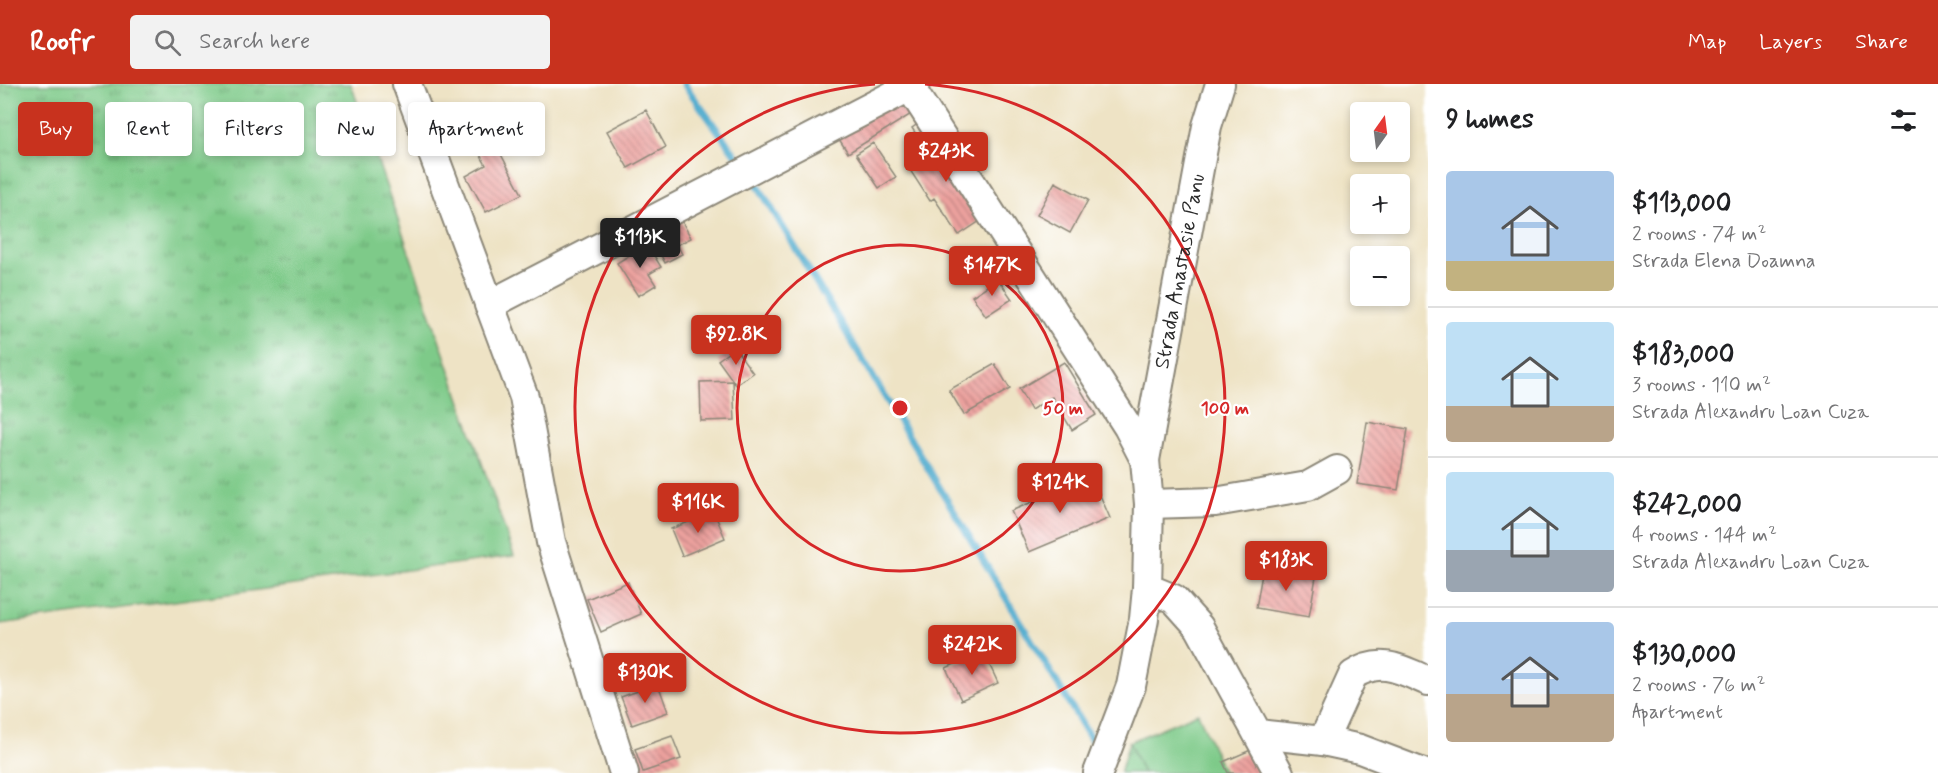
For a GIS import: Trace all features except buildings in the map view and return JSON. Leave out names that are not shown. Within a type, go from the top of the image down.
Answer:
[{"type":"street","points":[[407,84],[524,397],[551,542],[624,773]]},
{"type":"street","name":"Strada Anastasie Panu","points":[[1145,460],[1207,126],[1220,84]]},
{"type":"street","points":[[489,305],[911,85],[1128,427],[1145,460],[1149,504],[1144,619],[1131,686],[1098,773]]},
{"type":"street","points":[[1149,504],[1215,502],[1308,486],[1337,470]]},
{"type":"street","points":[[1147,588],[1174,599],[1199,627],[1279,773]]},
{"type":"street","points":[[1323,741],[1353,675],[1362,669],[1377,665],[1392,666],[1428,681]]},
{"type":"street","points":[[1258,734],[1323,741],[1360,749],[1423,773]]},
{"type":"green space","points":[[0,84],[351,84],[357,102],[316,102],[316,156],[376,156],[514,556],[0,624]]},
{"type":"green space","points":[[1198,713],[1224,773],[1143,773],[1129,742]]},
{"type":"green space","points":[[1129,742],[1143,773],[1120,773]]},
{"type":"waterway","points":[[684,84],[740,161]]},
{"type":"waterway","points":[[757,184],[1095,746]]}]
